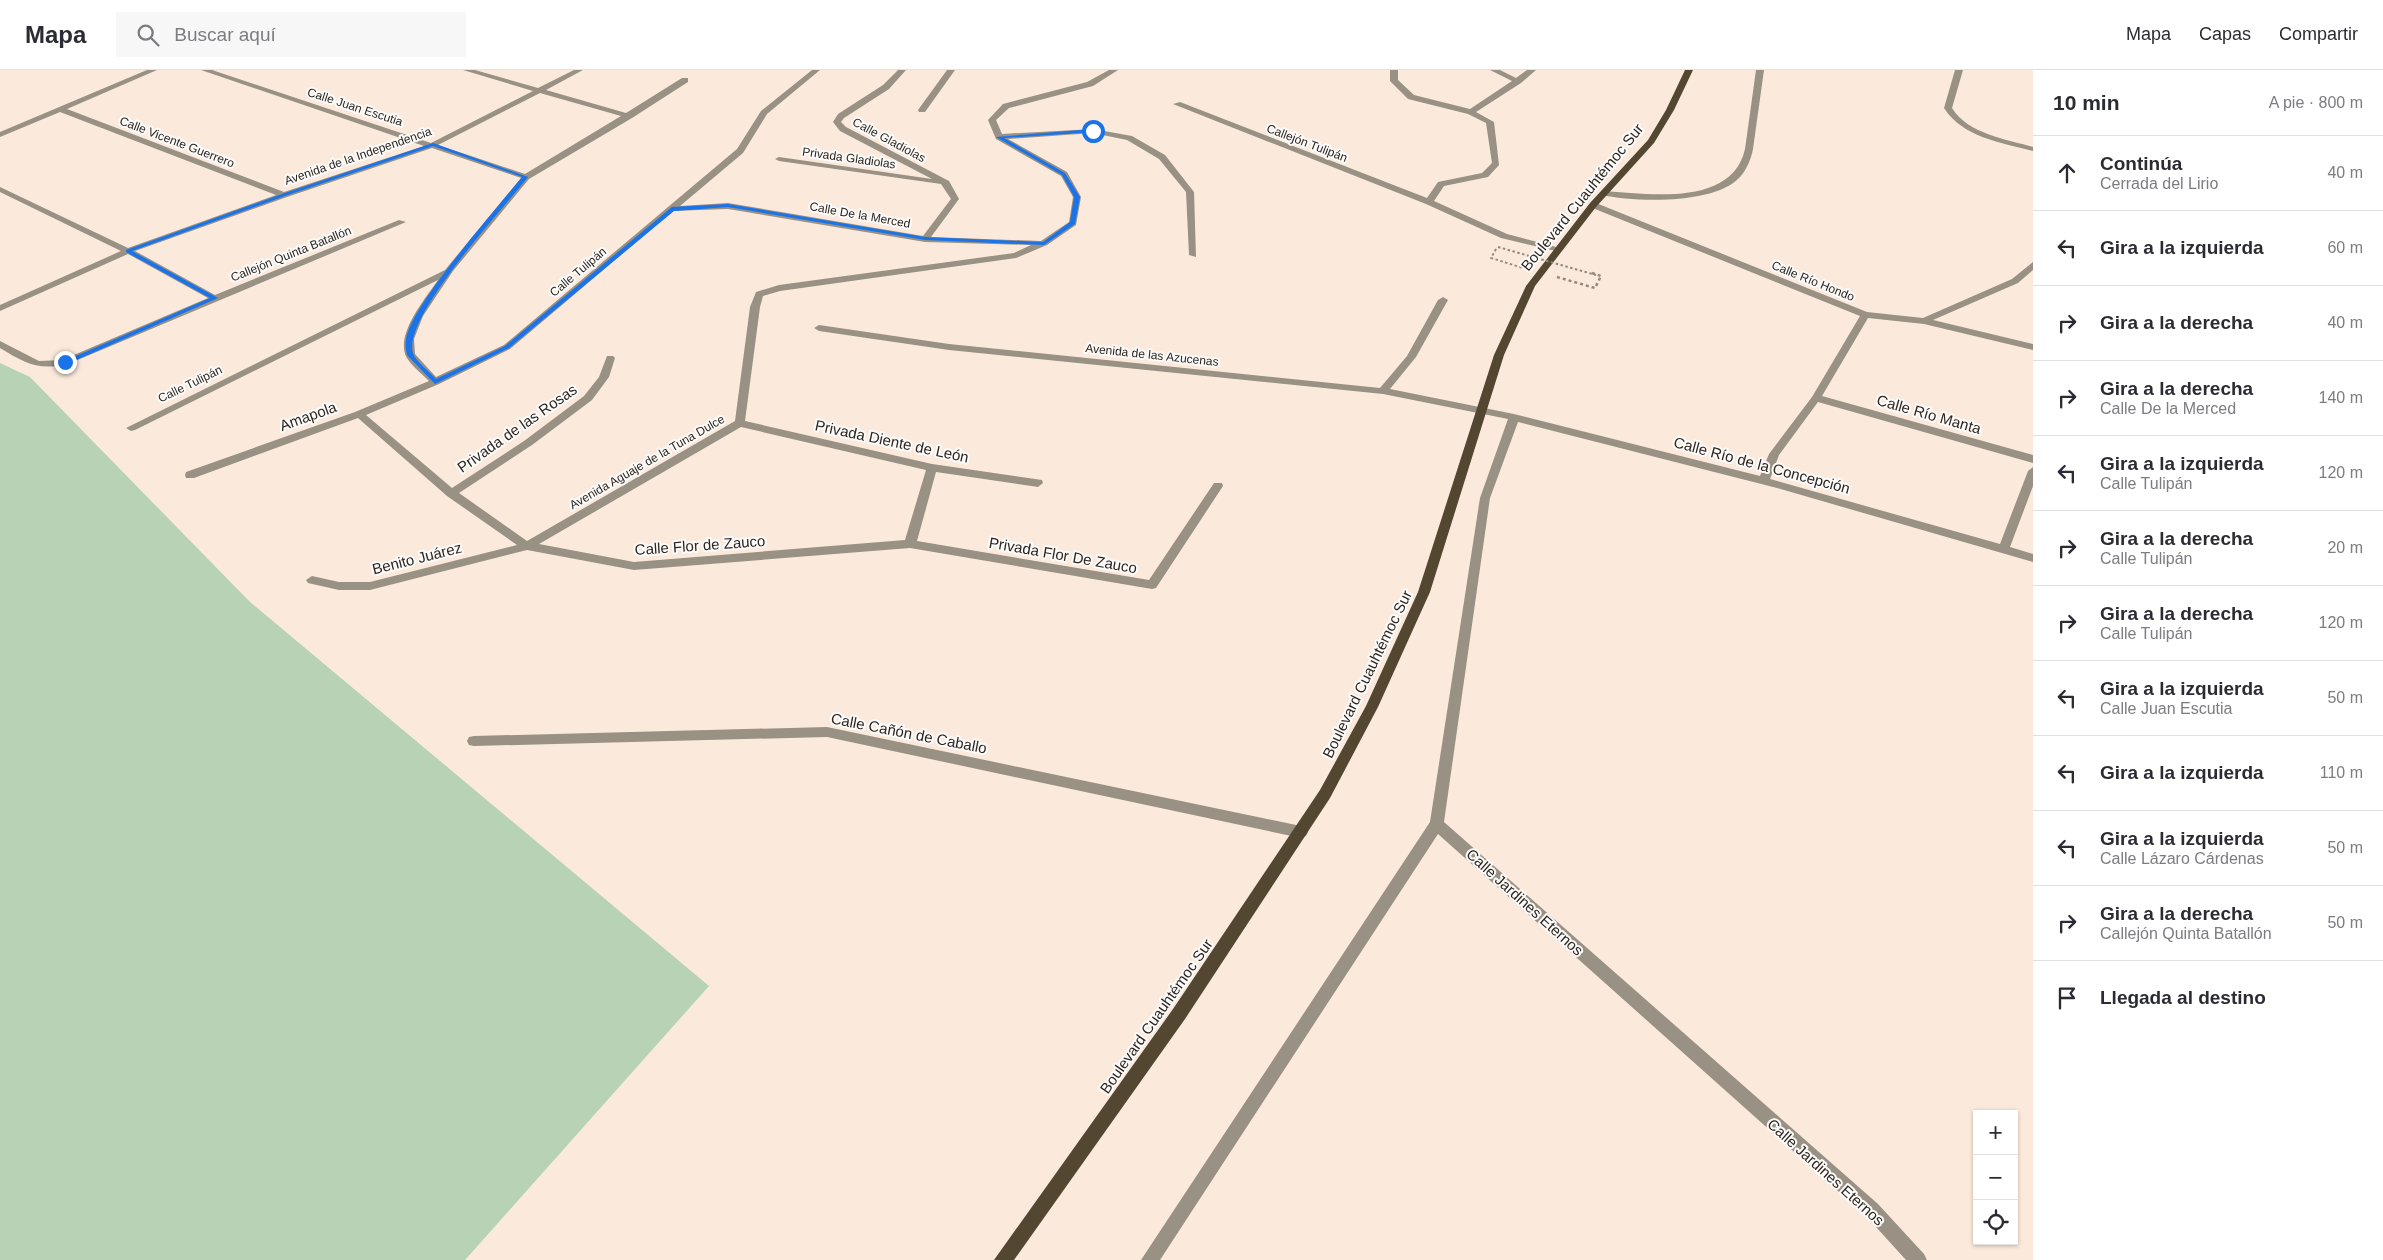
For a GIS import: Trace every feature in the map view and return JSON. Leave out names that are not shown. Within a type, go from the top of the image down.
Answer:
[{"type":"main road","name":"Boulevard Cuauhtémoc Sur","points":[[1003,1260],[1179,1014],[1302,832],[1325,794],[1372,707],[1424,592],[1499,355],[1531,286],[1593,205],[1652,141],[1690,70]]},
{"type":"street","points":[[0,135],[153,70]]},
{"type":"street","name":"Calle Juan Escutia","points":[[205,70],[526,177]]},
{"type":"street","points":[[467,70],[629,116]]},
{"type":"street","points":[[480,74],[488,70]]},
{"type":"street","name":"Avenida de la Independencia","points":[[0,308],[128,251],[284,195],[433,145],[579,70]]},
{"type":"street","name":"Calle Tulipán","points":[[685,80],[629,116],[526,177],[449,270],[418,316],[409,339],[410,355],[435,382],[507,347],[740,151],[764,113],[816,70]]},
{"type":"street","name":"Calle Gladiolas","points":[[902,70],[886,87],[841,116],[836,122],[843,128],[946,183]]},
{"type":"street","points":[[922,110],[951,70]]},
{"type":"street","points":[[1114,70],[1090,84],[1006,106],[992,120],[998,137],[1093,131],[1129,138],[1162,157],[1190,192],[1193,255]]},
{"type":"street","points":[[1394,70],[1394,81],[1411,96],[1472,112],[1490,122],[1496,163],[1485,175],[1441,184],[1429,202]]},
{"type":"street","points":[[1494,70],[1518,81]]},
{"type":"street","points":[[1472,112],[1532,70]]},
{"type":"street","points":[[1604,193],[1652,197],[1692,194],[1710,190],[1738,175],[1746,162],[1753,129],[1753,114],[1760,70]]},
{"type":"street","points":[[1959,70],[1948,108],[1955,118],[1979,132],[2033,149]]},
{"type":"street","name":"Callejón Tulipán","points":[[1177,104],[1429,202],[1476,225],[1504,236],[1557,250]]},
{"type":"street","name":"Calle Vicente Guerrero","points":[[62,110],[284,195]]},
{"type":"street","name":"Avenida Aguaje de la Tuna Dulce","points":[[527,546],[740,423],[755,307],[760,294],[779,288],[1016,255],[1044,244],[1073,222],[1077,197],[1064,174],[998,137]]},
{"type":"street","name":"Privada Gladiolas","points":[[779,159],[946,183]]},
{"type":"street","points":[[925,239],[956,199],[946,183]]},
{"type":"street","points":[[0,189],[128,251],[215,298]]},
{"type":"street","name":"Calle Río Hondo","points":[[1593,205],[1865,316],[1924,321],[2033,347]]},
{"type":"street","name":"Calle De la Merced","points":[[672,209],[728,206],[925,239],[1044,244]]},
{"type":"street","name":"Callejón Quinta Batallón","points":[[0,344],[38,366],[51,366],[65,362],[215,298],[402,222]]},
{"type":"street","points":[[1924,321],[2015,281],[2033,265]]},
{"type":"street","name":"Calle Tulipán","points":[[131,428],[449,270]]},
{"type":"street","points":[[1383,391],[1411,357],[1443,300]]},
{"type":"street","points":[[1764,480],[1774,454],[1816,398],[1865,316]]},
{"type":"street","name":"Avenida de las Azucenas","points":[[819,328],[949,347],[1383,391],[1481,409]]},
{"type":"street","name":"Privada de las Rosas","points":[[451,493],[528,443],[588,398],[604,377],[610,358]]},
{"type":"street","name":"Amapola","points":[[190,475],[358,414],[435,382]]},
{"type":"street","name":"Calle Río Manta","points":[[1816,398],[2033,459]]},
{"type":"street","name":"Calle Río de la Concepción","points":[[1481,409],[1764,480],[2033,558]]},
{"type":"street","name":"Calle Flor de Zauco","points":[[358,414],[451,493],[527,546],[634,566],[910,544]]},
{"type":"street","points":[[1150,1260],[1437,824],[1485,498],[1514,417]]},
{"type":"street","name":"Privada Diente de León","points":[[740,423],[932,468],[1038,483]]},
{"type":"street","points":[[910,544],[932,468]]},
{"type":"street","points":[[2004,549],[2033,472]]},
{"type":"street","name":"Privada Flor De Zauco","points":[[910,544],[1152,585],[1218,486]]},
{"type":"street","name":"Benito Juárez","points":[[312,580],[339,586],[370,586],[527,546]]},
{"type":"street","name":"Calle Cañón de Caballo","points":[[474,741],[828,732],[1302,832]]},
{"type":"street","name":"Calle Jardines Eternos","points":[[1437,824],[1872,1210],[1918,1260]]},
{"type":"path","points":[[1491,258],[1498,247],[1601,276],[1595,288]]},
{"type":"green space","points":[[0,363],[30,377],[250,602],[709,986],[465,1260],[0,1260]]},
{"type":"route","points":[[65,362],[215,298],[128,251],[284,195],[433,145],[526,177],[449,270],[418,316],[409,339],[410,355],[435,382],[507,347],[672,209],[728,206],[925,239],[1044,244],[1073,222],[1077,197],[1064,174],[998,137],[1093,131]]}]
